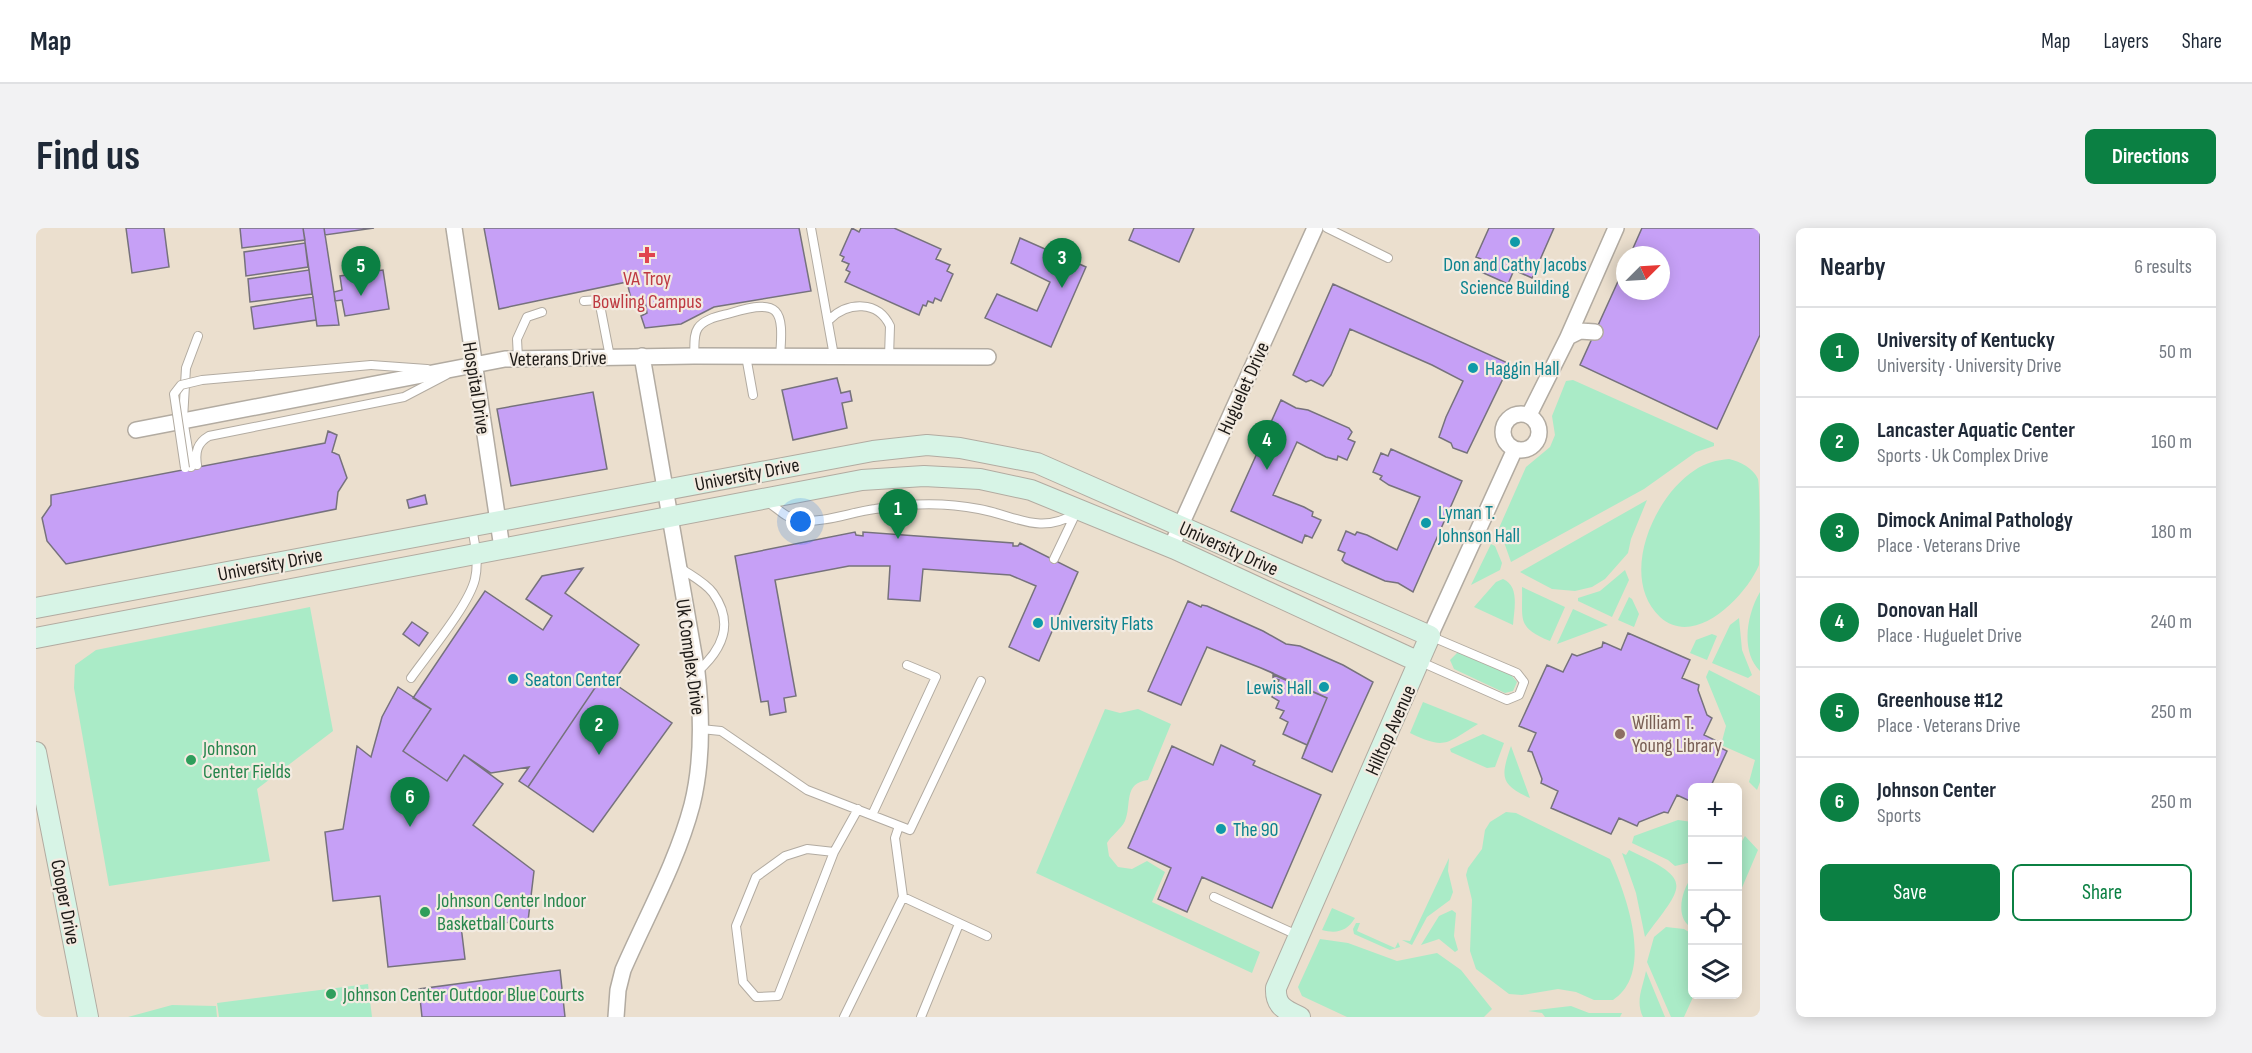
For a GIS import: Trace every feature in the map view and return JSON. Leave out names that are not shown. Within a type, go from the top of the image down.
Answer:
[{"type":"street","name":"Hospital Drive","points":[[454,228],[502,548]]},
{"type":"street","name":"Huguelet Drive","points":[[1171,547],[1315,228]]},
{"type":"street","points":[[1529,415],[1568,337],[1616,228]]},
{"type":"street","points":[[1568,337],[1580,331],[1594,332]]},
{"type":"street","name":"Uk Complex Drive","points":[[616,1017],[618,990],[623,970],[672,858],[691,806],[699,767],[701,729],[697,672],[663,490],[642,356]]},
{"type":"street","name":"Veterans Drive","points":[[136,430],[183,419],[452,370],[473,364],[519,358],[988,357]]},
{"type":"street","points":[[1529,415],[1539,428],[1538,439],[1526,450],[1515,449],[1506,442],[1504,425],[1512,416],[1529,415]]},
{"type":"street","name":"University Drive","points":[[36,608],[873,451],[927,446],[960,448],[1037,463],[1430,636]]},
{"type":"street","name":"Hilltop Avenue","points":[[1292,1013],[1276,1000],[1276,988],[1430,636],[1515,449]]},
{"type":"street","name":"University Drive","points":[[36,638],[862,480],[924,476],[981,479],[1031,490],[1077,512],[1171,547],[1419,662]]},
{"type":"street","name":"Cooper Drive","points":[[36,752],[88,1017]]},
{"type":"lane","points":[[811,228],[830,320],[834,356]]},
{"type":"lane","points":[[1327,228],[1388,258]]},
{"type":"lane","points":[[584,301],[599,300],[610,357]]},
{"type":"lane","points":[[694,356],[695,335],[701,325],[716,318],[763,305],[775,310],[780,319],[782,330],[780,356]]},
{"type":"lane","points":[[830,320],[852,306],[865,307],[879,312],[890,326],[889,357]]},
{"type":"lane","points":[[519,358],[517,339],[527,317],[542,312]]},
{"type":"lane","points":[[191,467],[183,419],[186,368],[198,336]]},
{"type":"lane","points":[[746,356],[753,395]]},
{"type":"lane","points":[[191,467],[174,409],[174,394],[181,385],[202,380],[371,365],[452,370]]},
{"type":"lane","points":[[191,467],[202,440],[209,436],[404,397],[430,385],[452,370]]},
{"type":"lane","points":[[763,499],[788,517],[807,521],[877,508],[929,503],[979,509],[1044,526],[1064,521],[1077,512]]},
{"type":"lane","points":[[1054,559],[1077,512]]},
{"type":"lane","points":[[411,678],[466,599],[475,580],[477,553],[472,526]]},
{"type":"lane","points":[[678,566],[713,592],[722,610],[724,630],[720,646],[714,656],[697,672]]},
{"type":"lane","points":[[1419,662],[1507,700],[1519,695],[1524,682],[1517,673],[1430,636]]},
{"type":"lane","points":[[872,815],[936,677],[907,665]]},
{"type":"lane","points":[[701,729],[721,731],[807,790],[910,830],[981,681]]},
{"type":"lane","points":[[834,852],[807,849],[785,856],[756,878],[736,926],[743,982],[756,997],[777,996],[834,852],[858,809]]},
{"type":"lane","points":[[844,1017],[903,897],[895,838],[899,825]]},
{"type":"lane","points":[[903,897],[987,936]]},
{"type":"lane","points":[[1214,897],[1298,935]]},
{"type":"lane","points":[[921,1017],[959,924]]},
{"type":"shaded area","points":[[36,228],[1760,228],[1760,1017],[36,1017]]},
{"type":"green space","points":[[1573,380],[1714,443],[1714,446],[1696,452],[1644,489],[1511,562],[1499,528],[1526,467],[1550,447],[1555,435],[1552,416],[1566,381]]},
{"type":"green space","points":[[1729,459],[1746,466],[1758,479],[1759,565],[1743,591],[1718,615],[1703,623],[1688,627],[1674,625],[1660,617],[1648,600],[1642,581],[1642,560],[1646,538],[1666,498],[1680,482],[1703,465]]},
{"type":"green space","points":[[1647,500],[1631,539],[1628,553],[1605,579],[1592,587],[1575,591],[1552,589],[1520,572]]},
{"type":"green space","points":[[1491,544],[1495,546],[1502,563],[1500,570],[1471,585]]},
{"type":"green space","points":[[1625,570],[1629,580],[1612,617],[1578,601],[1578,598],[1600,591]]},
{"type":"green space","points":[[1503,579],[1512,587],[1514,593],[1513,625],[1474,607],[1496,582]]},
{"type":"green space","points":[[1522,587],[1565,607],[1550,641],[1526,626],[1522,615]]},
{"type":"green space","points":[[1760,592],[1760,671],[1750,653],[1748,632],[1755,601]]},
{"type":"green space","points":[[1629,597],[1639,614],[1634,627],[1618,620]]},
{"type":"green space","name":"Johnson Center Fields","points":[[310,607],[333,731],[257,789],[270,861],[109,886],[74,688],[75,665],[96,650]]},
{"type":"green space","points":[[1573,609],[1608,625],[1557,644]]},
{"type":"green space","points":[[1739,618],[1742,650],[1752,675],[1748,678],[1712,663],[1730,625]]},
{"type":"green space","points":[[1712,634],[1717,636],[1707,660],[1690,653],[1696,640]]},
{"type":"green space","points":[[1463,652],[1511,675],[1517,682],[1513,691],[1505,693],[1454,669],[1450,660],[1457,653]]},
{"type":"green space","points":[[1709,670],[1760,696],[1760,782],[1757,790],[1749,782],[1755,760],[1721,745],[1726,726],[1706,677]]},
{"type":"green space","points":[[1423,702],[1478,724],[1451,740],[1431,742],[1410,733]]},
{"type":"green space","points":[[1105,709],[1120,713],[1138,709],[1171,724],[1148,780],[1135,785],[1130,795],[1125,821],[1107,843],[1109,856],[1118,867],[1132,869],[1147,861],[1165,872],[1152,902],[1260,952],[1252,973],[1036,873]]},
{"type":"green space","points":[[1483,734],[1504,743],[1495,767],[1487,768],[1451,752],[1450,749]]},
{"type":"green space","points":[[1511,746],[1530,798],[1513,788],[1505,778],[1505,765]]},
{"type":"green space","points":[[1506,812],[1516,813],[1610,859],[1629,912],[1635,953],[1632,972],[1626,988],[1613,1000],[1594,1000],[1576,992],[1558,989],[1522,995],[1509,994],[1476,969],[1470,951],[1472,900],[1466,875],[1468,868],[1482,849],[1485,830],[1490,822]]},
{"type":"green space","points":[[1678,820],[1688,821],[1688,863],[1675,866],[1668,860],[1632,843],[1634,836]]},
{"type":"green space","points":[[1745,836],[1758,850],[1742,888],[1742,841]]},
{"type":"green space","points":[[1629,850],[1665,869],[1673,877],[1676,885],[1668,905],[1645,937],[1636,893],[1622,853],[1626,855]]},
{"type":"green space","points":[[1449,858],[1448,871],[1453,892],[1450,900],[1427,917],[1412,945],[1402,940],[1410,941]]},
{"type":"green space","points":[[1688,882],[1688,925],[1681,911]]},
{"type":"green space","points":[[1332,908],[1355,918],[1349,926],[1341,930],[1332,932],[1322,930]]},
{"type":"green space","points":[[1452,910],[1456,913],[1454,936],[1458,950],[1455,952],[1439,939],[1421,945],[1439,916]]},
{"type":"green space","points":[[1356,923],[1360,923],[1357,931],[1395,948],[1398,942],[1400,947],[1390,950],[1354,934],[1353,929]]},
{"type":"green space","points":[[1666,927],[1688,932],[1688,999],[1692,999],[1684,1017],[1671,1017],[1647,962],[1654,937]]},
{"type":"green space","points":[[1320,939],[1348,943],[1397,961],[1437,953],[1461,970],[1492,1009],[1484,1017],[1347,1017],[1302,996],[1298,987]]},
{"type":"green space","points":[[1646,971],[1665,1017],[1643,1017],[1640,1000]]},
{"type":"green space","name":"Johnson Center Outdoor Blue Courts","points":[[368,984],[372,1017],[219,1017],[217,1003]]},
{"type":"green space","points":[[172,1005],[216,1006],[217,1017],[128,1017]]},
{"type":"green space","points":[[1571,1006],[1589,1013],[1622,1013],[1620,1017],[1545,1017],[1542,1013],[1528,1011]]},
{"type":"building","points":[[126,228],[164,228],[169,267],[132,273]]},
{"type":"building","points":[[240,228],[303,228],[305,240],[242,248]]},
{"type":"building","points":[[303,228],[324,228],[339,325],[317,326]]},
{"type":"building","points":[[324,228],[374,228],[325,235]]},
{"type":"building","name":"VA Troy Bowling Campus","points":[[484,228],[799,228],[811,291],[714,307],[681,324],[645,328],[641,316],[647,313],[645,301],[632,303],[627,282],[499,309]]},
{"type":"building","points":[[852,228],[859,232],[861,228],[894,228],[941,249],[936,259],[950,265],[947,271],[953,274],[941,301],[935,298],[933,303],[928,301],[926,306],[923,305],[919,315],[845,282],[850,272],[846,270],[849,264],[842,261],[844,257],[840,255]]},
{"type":"building","points":[[1134,228],[1194,228],[1179,262],[1129,240]]},
{"type":"building","name":"Don and Cathy Jacobs Science Building","points":[[1489,228],[1554,228],[1532,278],[1514,270],[1508,284],[1477,270],[1481,259],[1476,257]]},
{"type":"building","points":[[1642,228],[1760,228],[1760,335],[1717,429],[1580,365],[1616,286],[1616,300],[1670,300],[1670,246],[1634,246]]},
{"type":"building","points":[[1020,238],[1086,267],[1051,347],[985,318],[997,294],[1037,311],[1050,282],[1011,263]]},
{"type":"building","points":[[305,243],[308,267],[246,276],[244,252]]},
{"type":"building","points":[[309,270],[312,294],[250,302],[248,279]]},
{"type":"building","points":[[383,270],[389,309],[345,316],[342,300],[335,301],[334,292],[342,290],[340,276]]},
{"type":"building","name":"Haggin Hall","points":[[1333,284],[1510,364],[1467,453],[1453,448],[1451,443],[1439,437],[1463,381],[1432,365],[1350,329],[1331,375],[1323,386],[1311,380],[1306,382],[1293,375]]},
{"type":"building","points":[[313,297],[316,320],[254,329],[251,307]]},
{"type":"building","points":[[837,378],[841,393],[850,391],[852,401],[842,403],[847,428],[793,440],[782,390]]},
{"type":"building","points":[[593,392],[607,469],[511,486],[497,409]]},
{"type":"building","points":[[1281,400],[1349,428],[1352,432],[1348,439],[1355,442],[1347,460],[1338,456],[1337,460],[1297,442],[1273,495],[1304,507],[1313,512],[1312,516],[1321,520],[1312,538],[1305,535],[1302,543],[1231,511]]},
{"type":"building","points":[[328,431],[337,435],[332,452],[339,455],[347,478],[338,492],[336,509],[66,564],[47,541],[42,518],[51,505],[51,495],[325,443]]},
{"type":"building","name":"Lyman T. Johnson Hall","points":[[1391,449],[1462,481],[1413,592],[1398,583],[1385,581],[1345,563],[1342,560],[1345,553],[1338,550],[1346,531],[1355,535],[1357,532],[1367,535],[1397,550],[1420,497],[1389,485],[1380,479],[1382,476],[1373,472],[1381,453],[1388,456]]},
{"type":"building","points":[[425,495],[427,504],[409,508],[407,500]]},
{"type":"building","name":"University Flats","points":[[855,532],[856,535],[863,536],[863,532],[1013,543],[1013,546],[1018,546],[1020,543],[1078,572],[1039,661],[1009,647],[1036,586],[1010,575],[923,569],[920,601],[888,599],[890,566],[849,566],[775,580],[796,696],[784,698],[786,712],[770,715],[768,701],[761,702],[735,556]]},
{"type":"building","name":"Seaton Center","points":[[583,568],[565,593],[639,645],[613,683],[603,676],[528,787],[519,781],[529,767],[491,773],[464,755],[447,781],[403,751],[431,709],[413,698],[485,591],[543,630],[552,616],[526,599],[542,576]]},
{"type":"building","name":"Lewis Hall","points":[[1188,601],[1201,607],[1202,605],[1207,606],[1286,644],[1300,646],[1343,665],[1373,682],[1332,772],[1302,758],[1307,745],[1283,734],[1288,722],[1280,718],[1284,711],[1276,708],[1279,701],[1272,697],[1279,680],[1273,678],[1273,673],[1207,647],[1181,705],[1148,691]]},
{"type":"building","name":"Lewis Hall","points":[[1188,601],[1201,607],[1202,605],[1207,606],[1286,644],[1300,646],[1343,665],[1373,682],[1332,772],[1302,758],[1327,698],[1261,668],[1207,647],[1181,705],[1148,691]]},
{"type":"building","points":[[412,622],[428,633],[419,646],[403,634]]},
{"type":"building","name":"William T. Young Library","points":[[1628,633],[1690,660],[1682,678],[1699,685],[1698,690],[1707,715],[1712,718],[1704,735],[1721,743],[1719,747],[1727,751],[1712,783],[1688,783],[1688,800],[1677,795],[1668,813],[1664,812],[1639,822],[1637,826],[1619,818],[1611,834],[1551,808],[1558,791],[1541,783],[1542,779],[1532,752],[1528,751],[1536,733],[1519,726],[1547,665],[1563,672],[1572,654],[1577,656],[1602,647],[1603,642],[1621,650]]},
{"type":"building","points":[[1274,675],[1327,698],[1307,745],[1283,734],[1288,722],[1280,718],[1284,711],[1276,708],[1279,701],[1272,697],[1279,680],[1273,678]]},
{"type":"building","points":[[603,676],[672,723],[593,832],[528,787]]},
{"type":"building","points":[[398,687],[431,709],[403,751],[447,781],[464,755],[503,784],[473,825],[534,871],[528,921],[461,926],[465,959],[388,967],[380,896],[333,901],[325,832],[343,829],[357,746],[371,757],[382,717]]},
{"type":"building","name":"The 90","points":[[1221,745],[1255,761],[1253,765],[1321,795],[1272,908],[1202,877],[1187,912],[1158,899],[1171,868],[1128,848],[1172,746],[1213,765]]},
{"type":"building","points":[[560,970],[565,1017],[422,1017],[419,989]]},
{"type":"place","name":"Don and Cathy Jacobs Science Building","points":[[1515,242]]},
{"type":"place","name":"VA Troy Bowling Campus","points":[[647,255]]},
{"type":"place","name":"Dimock Animal Pathology","points":[[1062,288]]},
{"type":"place","name":"Greenhouse #12","points":[[361,296]]},
{"type":"place","name":"Haggin Hall","points":[[1473,368]]},
{"type":"place","name":"Donovan Hall","points":[[1267,470]]},
{"type":"place","name":"Lyman T. Johnson Hall","points":[[1426,523]]},
{"type":"place","name":"University of Kentucky","points":[[898,539]]},
{"type":"place","name":"University Flats","points":[[1038,623]]},
{"type":"place","name":"Seaton Center","points":[[513,679]]},
{"type":"place","name":"Lewis Hall","points":[[1324,687]]},
{"type":"place","name":"William T. Young Library","points":[[1620,734]]},
{"type":"place","name":"Lancaster Aquatic Center","points":[[599,755]]},
{"type":"place","name":"Johnson Center Fields","points":[[191,760]]},
{"type":"place","name":"Johnson Center","points":[[410,827]]},
{"type":"place","name":"The 90","points":[[1221,829]]},
{"type":"place","name":"Johnson Center Indoor Basketball Courts","points":[[425,912]]},
{"type":"place","name":"Johnson Center Outdoor Blue Courts","points":[[331,994]]}]
